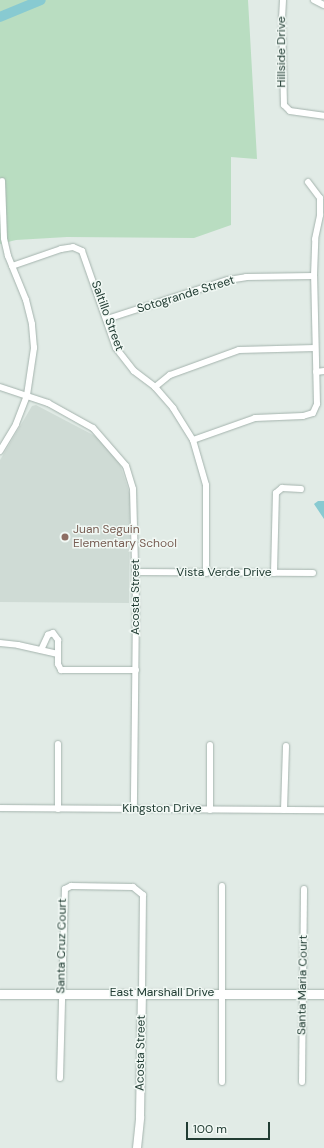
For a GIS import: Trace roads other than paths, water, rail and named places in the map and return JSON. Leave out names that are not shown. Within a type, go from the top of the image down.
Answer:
[{"type":"main road","name":"East Marshall Drive","points":[[0,994],[324,994]]},
{"type":"street","name":"Hillside Drive","points":[[284,0],[282,17],[284,105],[290,111],[324,116]]},
{"type":"street","points":[[314,0],[324,5]]},
{"type":"street","points":[[0,451],[16,424],[27,395],[34,348],[32,324],[4,238],[2,182]]},
{"type":"street","points":[[193,440],[255,418],[304,416],[313,412],[317,404],[314,239],[320,215],[320,198],[308,182]]},
{"type":"street","name":"Saltillo Street","points":[[12,266],[61,249],[73,247],[82,251],[116,348],[123,359],[155,387],[173,408],[193,440],[206,486],[206,573]]},
{"type":"street","name":"Sotogrande Street","points":[[107,320],[228,280],[246,277],[314,276]]},
{"type":"street","points":[[155,387],[170,375],[239,350],[315,348]]},
{"type":"street","points":[[316,372],[324,371]]},
{"type":"street","name":"Acosta Street","points":[[0,387],[27,395],[68,413],[93,428],[126,466],[133,489],[136,572],[134,809]]},
{"type":"street","points":[[274,573],[276,493],[282,488],[301,489]]},
{"type":"street","name":"Vista Verde Drive","points":[[136,572],[313,573]]},
{"type":"street","points":[[41,650],[48,635],[53,633],[58,640],[58,654],[61,670],[136,670]]},
{"type":"street","points":[[0,643],[58,654]]},
{"type":"street","points":[[58,744],[58,809]]},
{"type":"street","points":[[210,745],[210,810]]},
{"type":"street","points":[[284,810],[286,746]]},
{"type":"street","name":"Kingston Drive","points":[[0,808],[324,810]]},
{"type":"street","name":"Santa Cruz Court","points":[[60,1078],[61,993],[65,889],[71,886],[138,889]]},
{"type":"street","points":[[222,886],[222,1082]]},
{"type":"street","name":"Acosta Street","points":[[137,1148],[140,1117],[143,895],[138,889]]},
{"type":"street","name":"Santa Maria Court","points":[[302,1082],[304,889]]},
{"type":"water","points":[[318,501],[324,501],[324,519],[314,504]]},
{"type":"waterway","points":[[0,17],[41,0]]},
{"type":"place","name":"Juan Seguin Elementary School","points":[[65,537]]}]
